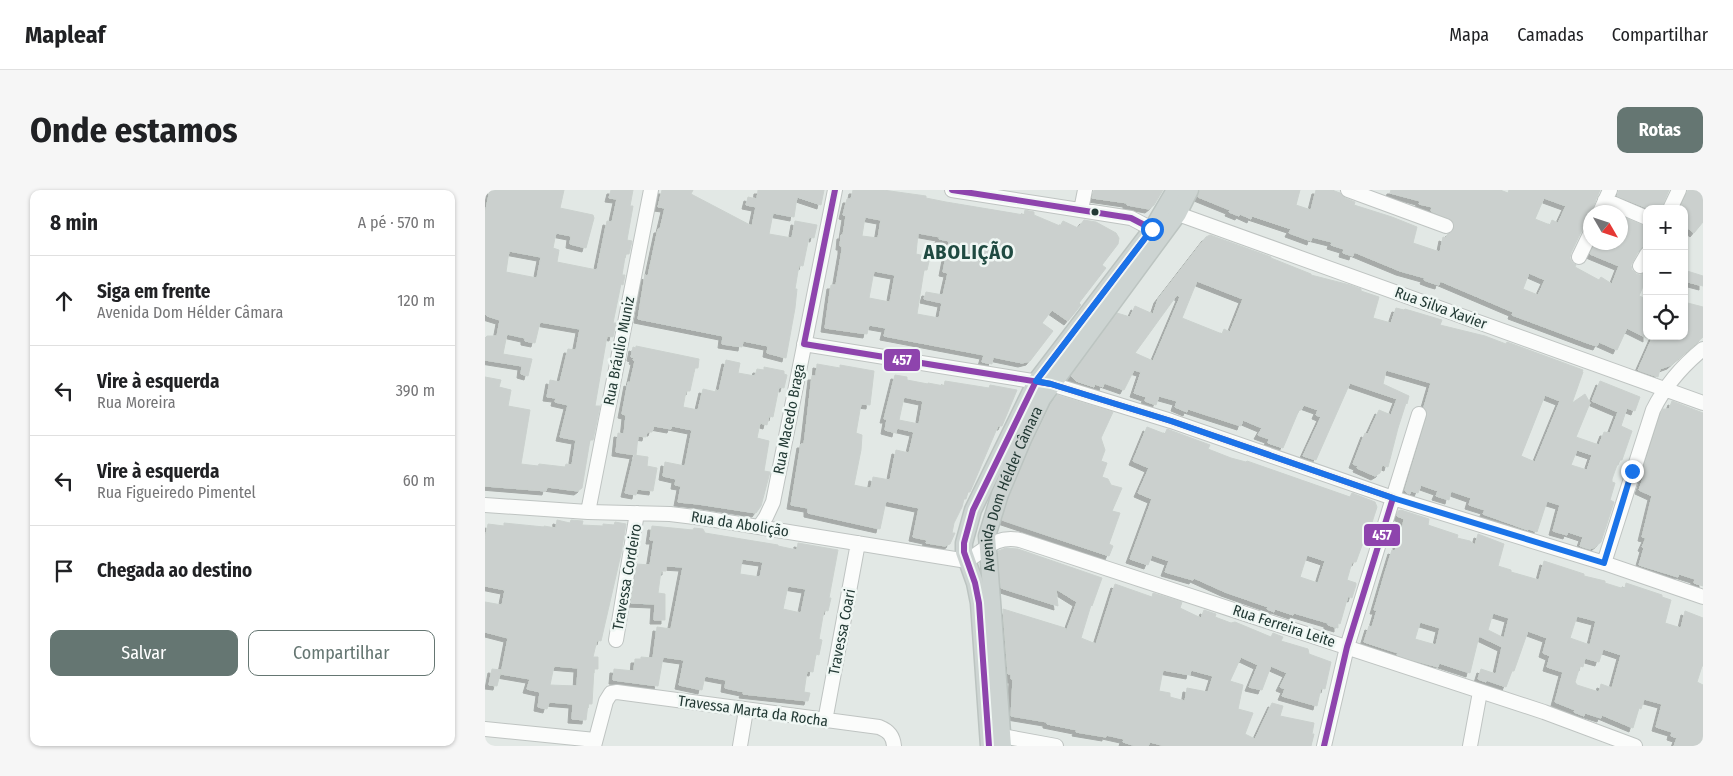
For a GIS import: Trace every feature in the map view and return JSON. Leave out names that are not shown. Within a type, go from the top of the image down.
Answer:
[{"type":"main road","name":"Avenida Dom Hélder Câmara","points":[[998,743],[975,583],[967,561],[964,543],[973,510],[1044,383],[1152,229],[1175,190]]},
{"type":"main road","name":"Avenida Dom Hélder Câmara","points":[[998,743],[991,574],[988,546],[989,530],[1000,494],[1042,399],[1044,383],[1178,214],[1190,190]]},
{"type":"street","name":"Rua Bráulio Muniz","points":[[588,512],[651,190]]},
{"type":"street","name":"Rua Macedo Braga","points":[[759,527],[773,502],[835,190]]},
{"type":"street","points":[[951,190],[982,192],[1131,218],[1152,229]]},
{"type":"street","points":[[1081,210],[1085,190]]},
{"type":"street","points":[[1348,190],[1446,226]]},
{"type":"street","points":[[1672,205],[1679,190]]},
{"type":"street","points":[[1605,201],[1643,216]]},
{"type":"street","name":"Rua Silva Xavier","points":[[1178,214],[1703,403]]},
{"type":"street","points":[[1579,257],[1583,249]]},
{"type":"street","points":[[804,344],[1044,383],[1171,421],[1393,498],[1604,563],[1703,597]]},
{"type":"street","points":[[1604,563],[1653,410],[1677,373],[1703,349]]},
{"type":"street","points":[[1325,746],[1347,647],[1419,414]]},
{"type":"street","name":"Rua Macedo Braga","points":[[773,502],[776,520],[783,531]]},
{"type":"street","name":"Rua da Abolição","points":[[485,505],[588,512],[678,515],[967,561]]},
{"type":"street","name":"Travessa Cordeiro","points":[[616,640],[637,513]]},
{"type":"street","name":"Rua Ferreira Leite","points":[[988,546],[998,540],[1012,538],[1020,540],[1544,712],[1635,746]]},
{"type":"street","name":"Travessa Coari","points":[[825,721],[858,543]]},
{"type":"street","points":[[967,561],[988,546]]},
{"type":"street","points":[[1470,746],[1480,692]]},
{"type":"street","name":"Travessa Marta da Rocha","points":[[594,743],[606,701],[611,694],[625,693],[879,727],[887,730],[893,741]]},
{"type":"street","points":[[740,746],[746,710]]},
{"type":"street","points":[[485,729],[594,743]]},
{"type":"street","points":[[998,743],[1057,746]]},
{"type":"building","points":[[490,190],[564,190],[560,208],[593,215],[594,218],[586,248],[570,244],[571,236],[556,233],[553,248],[559,250],[557,262],[597,270],[607,221],[612,222],[617,199],[609,198],[611,190],[633,190],[630,206],[633,206],[627,240],[632,241],[629,254],[626,254],[625,257],[622,275],[625,275],[623,285],[621,284],[613,323],[616,323],[613,337],[607,336],[595,406],[600,406],[593,440],[590,440],[582,488],[578,491],[547,487],[546,491],[485,486],[485,377],[501,380],[499,387],[511,390],[508,406],[530,410],[521,464],[565,467],[566,464],[572,465],[576,440],[560,437],[568,405],[555,402],[556,398],[547,397],[550,380],[560,382],[568,349],[576,350],[580,329],[540,322],[535,343],[525,341],[525,338],[507,334],[503,354],[532,359],[528,376],[521,374],[522,366],[485,360],[485,338],[487,336],[497,336],[500,320],[485,314],[485,214]],"holes":[[[509,251],[541,257],[537,278],[506,272]]]},
{"type":"building","points":[[662,190],[693,190],[691,194],[752,226],[756,207],[746,205],[748,197],[757,199],[758,190],[824,190],[821,205],[797,197],[794,217],[773,213],[769,234],[792,238],[795,221],[817,225],[814,238],[809,237],[803,266],[799,265],[795,289],[797,289],[795,308],[786,358],[767,353],[768,346],[743,341],[742,347],[722,344],[723,336],[638,319],[645,275],[648,276],[658,229],[660,229],[665,208],[658,207]]},
{"type":"building","points":[[853,190],[883,190],[926,196],[926,198],[946,202],[1024,215],[1025,210],[1034,212],[1034,215],[1060,226],[1063,221],[1078,228],[1084,220],[1096,222],[1116,233],[1119,238],[1118,244],[1102,265],[1106,268],[1079,303],[1081,305],[1068,321],[1052,310],[1042,323],[1053,331],[1030,361],[1022,363],[993,357],[992,364],[982,362],[984,355],[884,336],[886,328],[869,325],[867,334],[825,328],[831,285],[836,285],[842,250],[842,246],[840,246],[841,235],[843,235],[846,216],[843,215],[847,199],[851,199]],"holes":[[[865,217],[881,220],[878,238],[862,236]],[[918,233],[940,237],[939,239],[949,241],[943,272],[948,273],[943,295],[926,292],[924,299],[942,303],[939,318],[917,314],[924,270],[927,270],[930,257],[916,254]],[[874,271],[895,275],[890,302],[869,298]]]},
{"type":"building","points":[[1094,190],[1163,190],[1154,205],[1149,209],[1127,205],[1127,203],[1092,198]]},
{"type":"building","points":[[1200,190],[1300,190],[1296,205],[1311,210],[1316,190],[1332,190],[1355,202],[1354,205],[1417,227],[1413,243],[1440,252],[1443,237],[1446,238],[1454,229],[1453,221],[1431,211],[1432,207],[1419,204],[1420,201],[1390,193],[1391,190],[1500,190],[1508,193],[1509,190],[1600,190],[1594,205],[1583,205],[1583,228],[1570,258],[1576,265],[1575,267],[1599,280],[1601,277],[1612,284],[1619,266],[1590,254],[1592,250],[1628,250],[1628,219],[1643,225],[1643,248],[1639,250],[1631,265],[1632,270],[1636,274],[1643,273],[1643,286],[1639,296],[1643,298],[1643,336],[1627,328],[1617,350],[1599,342],[1597,346],[1590,344],[1512,315],[1513,312],[1440,281],[1439,285],[1432,283],[1424,280],[1425,278],[1400,271],[1354,252],[1353,256],[1343,253],[1344,249],[1331,245],[1332,242],[1312,237],[1311,241],[1289,233],[1291,229],[1252,216],[1251,219],[1240,214],[1239,216],[1229,212],[1230,210],[1198,197]],"holes":[[[1544,198],[1566,206],[1558,223],[1552,220],[1550,225],[1535,219]],[[1529,273],[1545,280],[1538,295],[1523,289]]]},
{"type":"building","points":[[1619,190],[1669,190],[1663,205],[1643,206],[1617,196]]},
{"type":"building","points":[[1688,190],[1703,190],[1703,222],[1694,233],[1688,228],[1688,205],[1682,205]]},
{"type":"building","points":[[1210,235],[1271,257],[1311,275],[1350,285],[1379,297],[1373,318],[1391,323],[1396,308],[1405,309],[1442,320],[1440,325],[1485,336],[1506,344],[1507,342],[1583,370],[1572,403],[1585,394],[1590,403],[1576,437],[1599,445],[1604,432],[1610,433],[1618,412],[1592,401],[1600,381],[1640,397],[1635,411],[1627,408],[1621,426],[1632,431],[1622,460],[1617,465],[1612,479],[1612,482],[1615,483],[1610,500],[1614,502],[1601,542],[1590,549],[1580,546],[1583,537],[1568,532],[1567,535],[1553,531],[1560,505],[1547,501],[1537,532],[1483,514],[1485,510],[1469,505],[1471,498],[1451,491],[1449,500],[1436,496],[1438,491],[1421,485],[1418,493],[1411,491],[1410,494],[1407,493],[1405,490],[1427,417],[1424,407],[1431,383],[1386,370],[1383,384],[1409,396],[1388,467],[1382,465],[1380,473],[1375,476],[1357,468],[1358,466],[1353,464],[1365,433],[1368,434],[1379,410],[1391,415],[1397,399],[1350,383],[1316,460],[1303,456],[1321,417],[1316,415],[1318,410],[1304,405],[1299,410],[1283,448],[1268,443],[1269,439],[1258,435],[1262,428],[1243,420],[1241,426],[1188,409],[1187,412],[1175,407],[1177,401],[1159,396],[1156,405],[1145,401],[1146,397],[1134,393],[1141,372],[1134,370],[1124,390],[1104,383],[1103,387],[1095,384],[1094,387],[1076,381],[1071,376],[1117,313],[1130,317],[1135,306],[1153,314],[1158,299],[1206,237]],"holes":[[[1197,281],[1243,299],[1230,332],[1224,329],[1222,334],[1182,318]],[[1177,295],[1180,297],[1153,361],[1135,353]],[[1545,395],[1560,401],[1535,462],[1521,456]],[[1577,450],[1592,455],[1587,470],[1571,465]]]},
{"type":"building","points":[[1688,271],[1703,276],[1703,286],[1688,282]]},
{"type":"building","points":[[1688,303],[1703,307],[1703,337],[1671,365],[1660,369],[1658,377],[1638,370],[1651,340],[1688,340]]},
{"type":"building","points":[[636,346],[699,359],[690,391],[686,391],[683,407],[698,410],[703,389],[719,391],[726,360],[740,363],[738,373],[755,376],[757,369],[764,370],[764,367],[784,371],[784,374],[787,375],[784,388],[779,387],[773,417],[769,416],[767,425],[760,423],[757,438],[769,441],[764,471],[770,472],[761,506],[756,513],[678,502],[681,486],[675,485],[676,479],[663,476],[665,462],[685,466],[692,430],[672,426],[671,429],[654,426],[652,432],[647,432],[646,437],[638,436],[636,455],[616,452],[618,433],[624,434],[626,415],[622,414],[628,382],[630,383],[635,361],[631,357],[633,347],[636,348]]},
{"type":"building","points":[[817,364],[840,368],[840,365],[874,371],[870,405],[861,404],[856,433],[862,435],[861,450],[854,485],[871,488],[873,477],[890,480],[896,450],[909,453],[914,432],[897,428],[896,433],[885,430],[887,419],[884,419],[895,375],[907,377],[907,380],[944,386],[945,381],[989,388],[990,385],[1017,390],[1002,426],[998,426],[970,492],[968,492],[966,499],[964,499],[954,523],[952,533],[955,533],[950,544],[945,546],[926,543],[927,540],[913,537],[919,508],[886,501],[880,529],[808,513],[808,508],[791,505],[801,444],[804,444],[812,376],[816,376]],"holes":[[[904,397],[923,401],[919,424],[899,420]]]},
{"type":"building","points":[[1057,395],[1113,412],[1101,438],[1105,450],[1101,461],[1107,463],[1102,477],[1108,479],[1111,485],[1122,488],[1112,511],[1120,513],[1109,544],[1113,546],[1109,556],[1002,520],[1009,497],[1032,443]]},
{"type":"building","points":[[1672,401],[1703,413],[1703,586],[1694,583],[1695,579],[1679,574],[1678,577],[1639,565],[1644,548],[1642,547],[1646,538],[1642,537],[1652,496],[1639,490],[1643,478],[1642,473],[1661,413],[1663,409],[1669,409]]},
{"type":"building","points":[[1147,427],[1165,434],[1167,429],[1210,445],[1208,449],[1231,458],[1247,461],[1350,497],[1352,493],[1375,502],[1377,507],[1367,538],[1365,537],[1356,562],[1352,562],[1347,580],[1356,583],[1356,585],[1352,598],[1348,596],[1338,628],[1328,625],[1328,623],[1294,613],[1293,615],[1275,609],[1274,612],[1267,609],[1268,607],[1225,592],[1194,578],[1193,580],[1165,572],[1169,561],[1152,555],[1148,565],[1130,559],[1152,499],[1138,493],[1149,468],[1133,461]],"holes":[[[1307,555],[1325,561],[1318,583],[1300,577]]]},
{"type":"building","points":[[634,455],[648,457],[647,466],[657,468],[653,491],[637,489],[636,495],[625,493]]},
{"type":"building","points":[[1401,510],[1429,519],[1428,525],[1458,535],[1457,538],[1470,541],[1475,545],[1478,534],[1504,544],[1498,566],[1511,570],[1511,572],[1539,580],[1544,561],[1621,588],[1625,588],[1626,583],[1662,595],[1662,597],[1671,600],[1665,623],[1681,628],[1685,611],[1703,618],[1703,666],[1697,682],[1703,685],[1703,746],[1674,746],[1677,738],[1671,736],[1672,732],[1656,727],[1662,704],[1644,699],[1633,728],[1602,715],[1601,718],[1585,713],[1584,716],[1555,702],[1563,672],[1547,667],[1550,656],[1543,653],[1547,638],[1528,631],[1514,671],[1512,671],[1506,687],[1478,679],[1481,669],[1496,674],[1502,647],[1479,636],[1470,673],[1439,663],[1438,667],[1409,659],[1397,655],[1398,653],[1364,642],[1369,626],[1372,627],[1377,610],[1374,610],[1384,576],[1392,550],[1395,551],[1403,525],[1404,519],[1397,516],[1398,511]],"holes":[[[1493,613],[1509,618],[1504,638],[1488,630]],[[1577,616],[1596,621],[1590,645],[1570,638]],[[1420,622],[1440,628],[1436,645],[1415,639]],[[1603,649],[1621,655],[1612,688],[1601,684],[1599,692],[1577,685],[1575,682],[1580,666],[1583,667],[1585,658],[1599,662]]]},
{"type":"building","points":[[557,520],[570,523],[571,520],[583,521],[582,525],[614,525],[615,522],[626,524],[601,641],[597,640],[593,657],[598,657],[598,669],[594,669],[592,704],[588,704],[586,720],[572,719],[573,704],[549,702],[547,709],[538,707],[540,692],[527,689],[530,679],[501,674],[508,638],[485,632],[485,602],[502,605],[505,590],[485,586],[485,539],[488,524],[504,526],[504,523],[556,528]],"holes":[[[554,666],[578,668],[577,686],[550,685]]]},
{"type":"building","points":[[652,526],[693,530],[694,528],[703,529],[705,533],[797,550],[798,543],[838,550],[828,611],[824,610],[819,639],[822,640],[819,655],[816,654],[813,672],[807,671],[804,692],[810,693],[808,701],[743,694],[744,692],[725,688],[726,680],[705,676],[702,690],[679,685],[684,660],[663,657],[658,686],[613,680],[614,669],[634,671],[635,659],[641,659],[641,657],[653,658],[657,627],[671,629],[683,567],[666,566],[666,571],[661,571],[658,593],[665,594],[665,620],[654,620],[655,604],[631,603],[637,564],[650,565],[654,540],[650,540]],"holes":[[[742,559],[763,562],[760,577],[740,574]],[[788,586],[806,589],[801,613],[783,609]]]},
{"type":"building","points":[[1006,548],[1018,549],[1102,578],[1081,638],[1096,644],[1115,584],[1152,597],[1153,593],[1182,602],[1180,608],[1201,618],[1204,610],[1216,614],[1215,617],[1231,623],[1235,622],[1271,637],[1273,633],[1283,637],[1281,641],[1308,649],[1309,654],[1331,662],[1325,689],[1321,688],[1317,706],[1282,696],[1285,689],[1280,687],[1287,673],[1271,666],[1262,690],[1249,687],[1258,665],[1241,657],[1230,681],[1243,685],[1238,709],[1253,713],[1245,734],[1255,739],[1272,703],[1283,706],[1280,716],[1314,723],[1311,746],[1165,746],[1150,742],[1148,746],[1136,746],[1123,742],[1124,739],[1076,732],[1077,730],[1047,724],[1047,722],[1011,716],[1013,679],[1011,679],[1011,674],[1008,674],[1003,609],[1065,628],[1066,632],[1077,602],[1056,589],[1058,606],[1001,588],[998,551]],"holes":[[[1163,670],[1190,675],[1191,670],[1213,676],[1208,692],[1187,688],[1185,701],[1170,697],[1170,693],[1159,691]]]},
{"type":"building","points":[[492,669],[501,670],[497,686],[489,685]]},
{"type":"transit line","name":"457","points":[[835,190],[804,344],[1051,384],[1171,421],[1393,498],[1347,647],[1324,746]]},
{"type":"transit line","name":"457","points":[[952,190],[1131,218],[1152,229],[1036,381],[973,510],[964,543],[964,552],[975,583],[979,603],[989,746]]},
{"type":"district","name":"ABOLIÇÃO","points":[[969,252]]},
{"type":"route","points":[[1152,229],[1036,381],[1171,421],[1393,498],[1604,563],[1632,471]]}]
